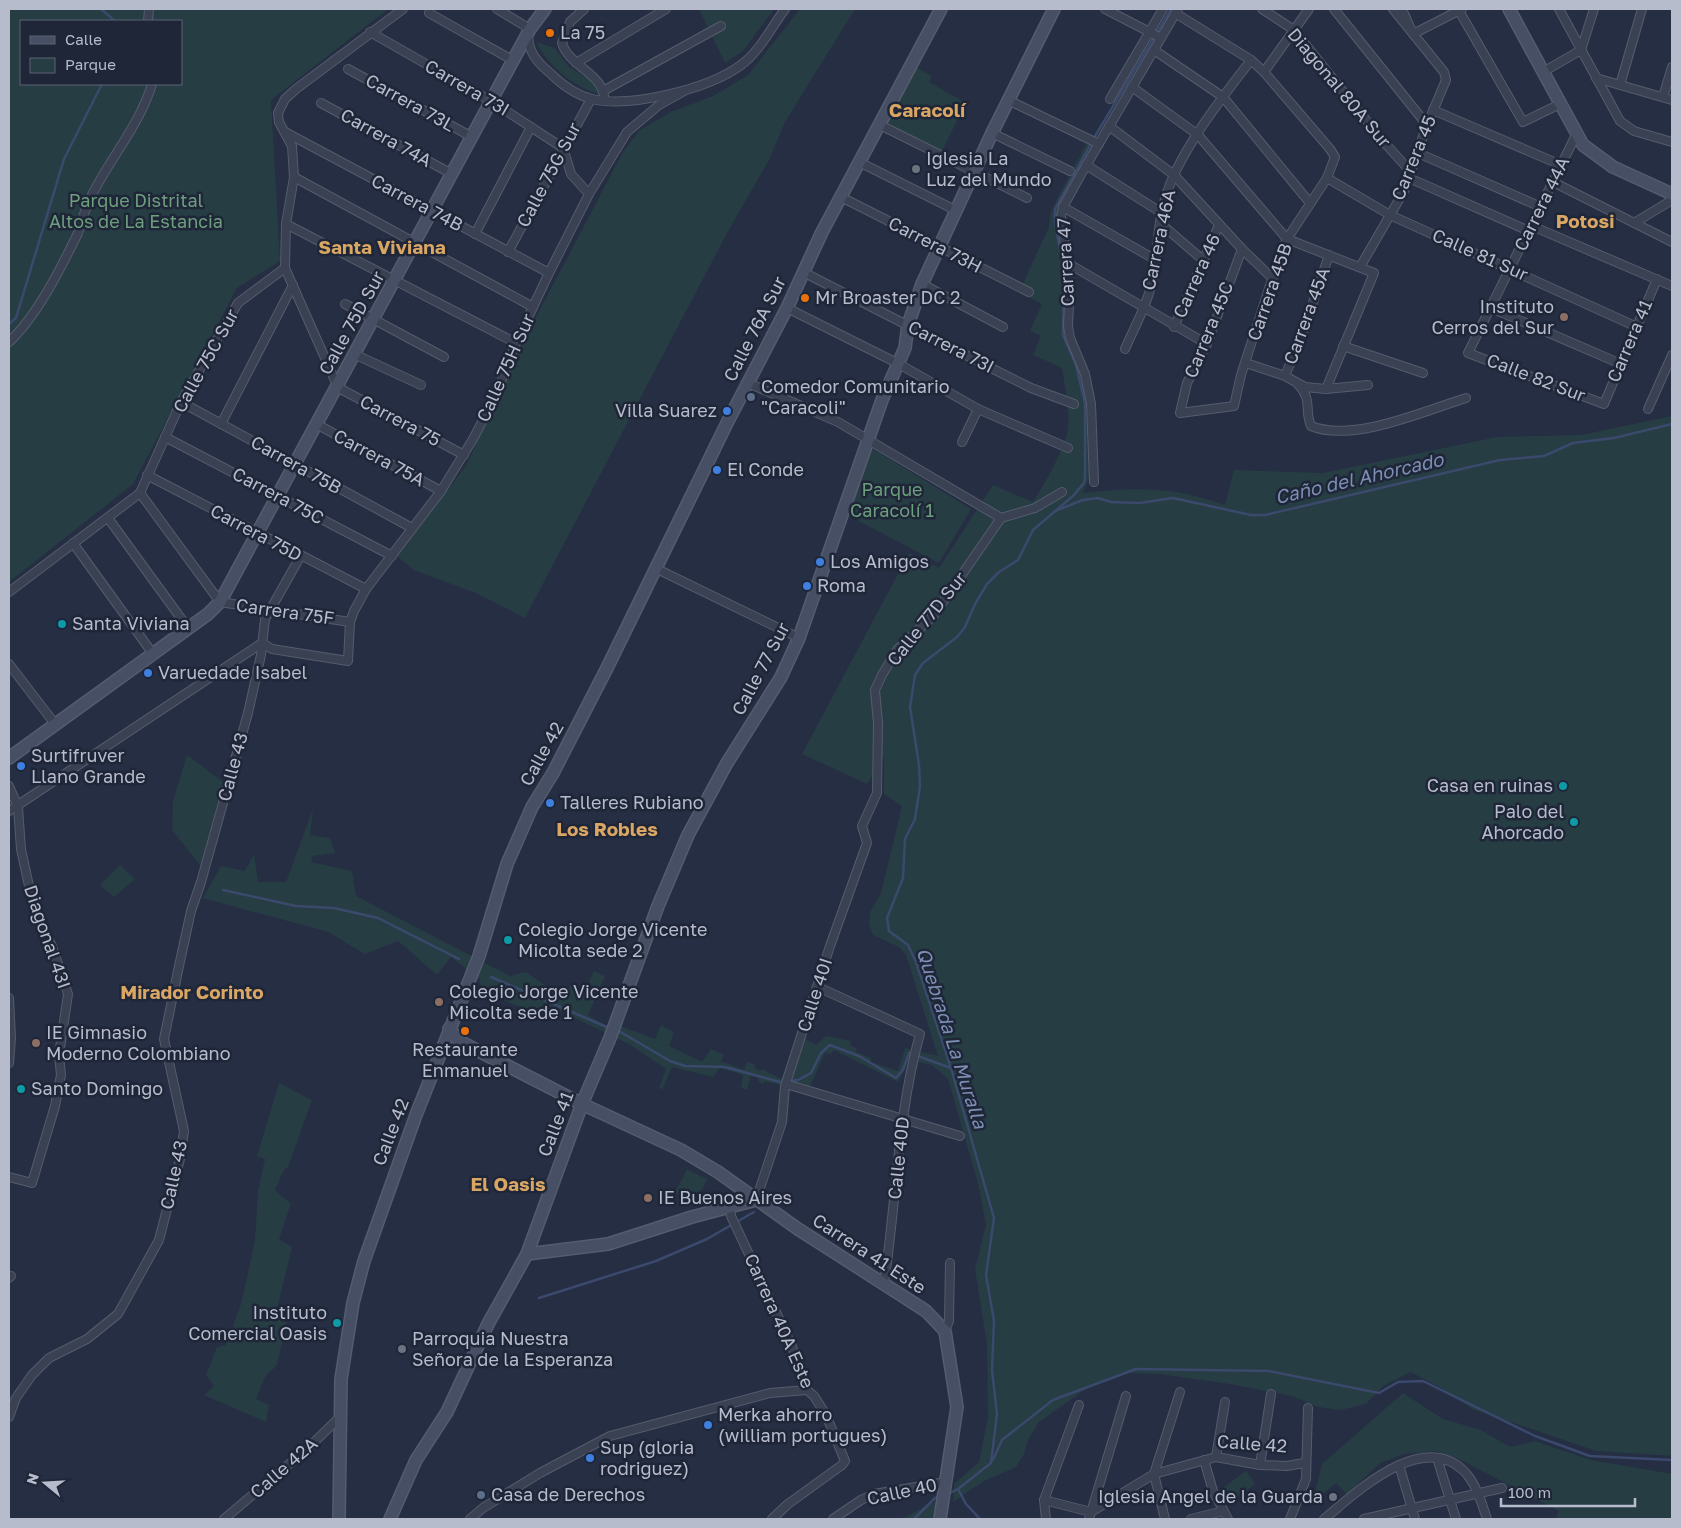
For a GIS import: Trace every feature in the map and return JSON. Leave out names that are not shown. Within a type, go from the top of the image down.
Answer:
[{"type":"street","points":[[337,386],[285,268],[286,224],[294,177],[292,146],[279,122],[278,113],[285,99],[370,32],[403,9]]},
{"type":"street","points":[[497,9],[529,31],[530,52],[538,63],[570,89],[591,98],[624,102],[686,90],[713,80],[741,65],[752,55],[785,9]]},
{"type":"street","name":"Calle 75D Sur","points":[[220,602],[318,425],[354,354],[529,31],[544,9]]},
{"type":"street","points":[[584,9],[570,22],[562,43],[576,63],[590,74],[603,91],[604,100]]},
{"type":"street","points":[[576,63],[666,9]]},
{"type":"street","name":"Calle 76A Sur","points":[[607,668],[748,383],[788,308],[803,272],[878,124],[919,52],[940,9]]},
{"type":"street","name":"Calle 77 Sur","points":[[745,736],[780,677],[799,638],[882,400],[905,348],[908,325],[922,284],[992,133],[1054,9]]},
{"type":"street","points":[[1105,9],[1155,34]]},
{"type":"street","points":[[1116,98],[1155,34],[1163,9]]},
{"type":"street","name":"Diagonal 80A Sur","points":[[1262,9],[1294,30],[1410,175]]},
{"type":"street","points":[[1275,9],[1276,18]]},
{"type":"street","points":[[1176,11],[1251,60],[1264,72],[1309,9]]},
{"type":"street","points":[[1334,9],[1427,125]]},
{"type":"street","points":[[1393,9],[1413,34]]},
{"type":"street","points":[[1402,9],[1413,34]]},
{"type":"street","points":[[1413,34],[1459,9],[1523,122],[1560,104]]},
{"type":"street","points":[[1509,9],[1576,135],[1590,152],[1612,167],[1672,194]]},
{"type":"street","points":[[1559,9],[1612,108],[1624,124],[1634,131],[1672,142]]},
{"type":"street","points":[[1543,72],[1581,50],[1594,9]]},
{"type":"street","points":[[1620,85],[1642,9]]},
{"type":"street","name":"Carrera 47","points":[[1094,482],[1090,404],[1085,374],[1070,338],[1068,326],[1069,264],[1062,216],[1063,207],[1086,165],[1095,141],[1109,126],[1116,98],[1132,87],[1154,50],[1155,34],[1176,11]]},
{"type":"street","points":[[429,13],[514,61]]},
{"type":"street","points":[[603,91],[721,26]]},
{"type":"street","name":"Carrera 73I","points":[[370,32],[491,101],[563,148]]},
{"type":"street","name":"Carrera 45","points":[[1360,267],[1390,215],[1410,175],[1427,125],[1446,84],[1444,72],[1413,34]]},
{"type":"street","points":[[1154,50],[1223,98],[1310,203]]},
{"type":"street","name":"Carrera 46A","points":[[1125,349],[1144,308],[1153,281],[1162,212],[1174,175],[1223,98],[1251,60]]},
{"type":"street","points":[[1663,97],[1672,67]]},
{"type":"street","name":"Carrera 73L","points":[[348,69],[472,137]]},
{"type":"street","name":"Carrera 45B","points":[[1234,406],[1240,376],[1246,363],[1272,277],[1287,239],[1327,178],[1335,157],[1264,72]]},
{"type":"street","points":[[1596,78],[1672,100]]},
{"type":"street","points":[[9,342],[21,330],[51,284],[78,232],[89,201],[138,120],[152,85]]},
{"type":"street","points":[[1132,87],[1198,136],[1287,239],[1374,272],[1326,389]]},
{"type":"street","name":"Calle 75H Sur","points":[[262,643],[272,649],[348,661],[350,622],[366,589],[440,491],[464,454],[496,395],[516,343],[549,273],[590,194],[627,132],[659,106],[674,99],[686,90]]},
{"type":"street","name":"Calle 75G Sur","points":[[508,252],[591,98]]},
{"type":"street","points":[[1008,100],[1095,141]]},
{"type":"street","name":"Carrera 74A","points":[[321,103],[452,174]]},
{"type":"street","points":[[1433,110],[1562,165]]},
{"type":"street","points":[[878,124],[973,173],[1027,198]]},
{"type":"street","points":[[1109,126],[1174,175],[1242,249],[1272,277]]},
{"type":"street","points":[[475,234],[531,127]]},
{"type":"street","name":"Carrera 74B","points":[[286,132],[549,273]]},
{"type":"street","points":[[992,133],[1070,171]]},
{"type":"street","name":"Carrera 44A","points":[[1468,353],[1576,135]]},
{"type":"street","points":[[563,148],[571,174],[590,194]]},
{"type":"street","points":[[1418,153],[1541,207]]},
{"type":"street","points":[[859,162],[957,211]]},
{"type":"street","points":[[1086,165],[1162,212]]},
{"type":"street","points":[[1410,175],[1530,228],[1672,286]]},
{"type":"street","points":[[294,177],[533,307]]},
{"type":"street","name":"Calle 81 Sur","points":[[1327,178],[1390,215],[1511,268],[1636,327]]},
{"type":"street","points":[[1553,182],[1671,241]]},
{"type":"street","name":"Carrera 73H","points":[[841,197],[1029,292]]},
{"type":"street","points":[[1634,223],[1672,200]]},
{"type":"street","points":[[1063,207],[1156,260]]},
{"type":"street","points":[[1160,223],[1203,260]]},
{"type":"street","points":[[286,224],[396,279],[516,343]]},
{"type":"street","name":"Carrera 46","points":[[1174,326],[1219,225]]},
{"type":"street","name":"Carrera 45C","points":[[1234,406],[1180,413],[1187,383],[1207,344],[1242,249]]},
{"type":"street","name":"Carrera 45A","points":[[1286,376],[1329,256]]},
{"type":"street","points":[[1069,264],[1207,344]]},
{"type":"street","name":"Calle 75C Sur","points":[[140,493],[181,402],[238,303],[285,268]]},
{"type":"street","name":"Carrera 73I","points":[[803,272],[1031,388],[1074,404]]},
{"type":"street","name":"Carrera 41","points":[[1604,404],[1657,279]]},
{"type":"street","points":[[922,284],[1003,328]]},
{"type":"street","points":[[221,424],[293,285]]},
{"type":"street","points":[[345,304],[444,357]]},
{"type":"street","points":[[788,308],[899,364],[978,409],[1068,448]]},
{"type":"street","points":[[1491,308],[1621,364]]},
{"type":"street","points":[[1344,346],[1423,373]]},
{"type":"street","name":"Calle 82 Sur","points":[[1468,353],[1604,404]]},
{"type":"street","points":[[354,354],[421,385]]},
{"type":"street","points":[[1648,409],[1672,355]]},
{"type":"street","points":[[1246,363],[1286,376],[1298,384],[1307,397],[1308,419],[1311,426],[1319,429],[1356,430],[1373,428],[1466,398]]},
{"type":"street","points":[[748,383],[838,422],[1001,518],[1035,508],[1062,492]]},
{"type":"street","points":[[1298,384],[1326,389],[1368,385]]},
{"type":"street","name":"Carrera 75","points":[[337,386],[464,454]]},
{"type":"street","name":"Carrera 75B","points":[[181,402],[412,528]]},
{"type":"street","points":[[962,442],[978,409]]},
{"type":"street","name":"Carrera 75A","points":[[318,425],[440,491]]},
{"type":"street","name":"Carrera 75C","points":[[165,437],[279,495],[392,556]]},
{"type":"street","name":"Carrera 75D","points":[[147,475],[300,557],[366,589]]},
{"type":"street","points":[[9,592],[140,493],[220,602],[153,654],[9,758]]},
{"type":"street","points":[[108,518],[188,628]]},
{"type":"street","name":"Calle 77D Sur","points":[[877,793],[878,723],[875,690],[897,650],[934,615],[1001,518]]},
{"type":"street","points":[[73,543],[153,654]]},
{"type":"street","name":"Calle 43","points":[[9,1418],[16,1398],[32,1375],[49,1358],[87,1339],[118,1314],[159,1240],[180,1159],[184,1132],[164,1040],[191,911],[201,882],[246,718],[262,643],[264,619],[300,557]]},
{"type":"street","points":[[656,568],[799,638]]},
{"type":"street","name":"Carrera 75F","points":[[220,602],[350,622]]},
{"type":"street","points":[[9,811],[18,807],[262,643]]},
{"type":"street","points":[[9,664],[55,724]]},
{"type":"street","name":"Calle 42","points":[[339,1519],[342,1379],[346,1341],[364,1260],[449,1030],[479,956],[508,864],[532,807],[553,773],[607,668]]},
{"type":"street","name":"Calle 41","points":[[390,1519],[408,1473],[446,1412],[488,1324],[527,1254],[582,1104],[610,1038],[658,906],[688,835],[727,763],[745,736]]},
{"type":"street","name":"Diagonal 43I","points":[[9,786],[18,807],[21,849],[29,886],[41,925],[52,946],[68,994],[59,1055],[61,1075],[55,1106],[32,1183],[9,1177]]},
{"type":"street","name":"Calle 40I","points":[[756,1200],[782,1122],[786,1084],[789,1074],[867,843],[862,826],[877,793]]},
{"type":"street","name":"Calle 40D","points":[[818,987],[920,1034],[912,1061],[902,1118],[890,1246],[884,1283]]},
{"type":"street","points":[[9,998],[11,1038],[9,1063]]},
{"type":"street","name":"Carrera 41 Este","points":[[449,1030],[461,1042],[582,1104],[681,1150],[718,1172],[756,1200],[926,1312],[945,1331]]},
{"type":"street","points":[[786,1084],[960,1136]]},
{"type":"street","points":[[527,1254],[608,1244],[730,1211],[756,1200]]},
{"type":"street","name":"Carrera 40A Este","points":[[730,1211],[791,1344],[807,1390],[814,1396],[826,1415],[845,1461],[788,1504],[772,1519]]},
{"type":"street","points":[[940,1519],[957,1407],[945,1331],[949,1321],[950,1264]]},
{"type":"street","points":[[470,1519],[483,1508],[540,1473],[610,1436],[761,1395],[807,1390]]},
{"type":"street","points":[[1166,1519],[1154,1474],[1180,1392]]},
{"type":"street","points":[[1260,1466],[1271,1394]]},
{"type":"street","points":[[1044,1500],[1090,1516],[1126,1396]]},
{"type":"street","points":[[1216,1457],[1225,1402]]},
{"type":"street","points":[[1046,1519],[1044,1500],[1079,1405]]},
{"type":"street","points":[[1290,1519],[1306,1479],[1304,1463],[1308,1408]]},
{"type":"street","name":"Calle 42A","points":[[224,1519],[306,1450],[342,1415]]},
{"type":"street","name":"Calle 42","points":[[1090,1516],[1154,1474],[1216,1457],[1260,1466],[1287,1466],[1304,1463]]},
{"type":"street","points":[[1437,1458],[1456,1519]]},
{"type":"street","points":[[1324,1519],[1373,1479],[1399,1465],[1416,1460],[1437,1458],[1453,1462],[1466,1472],[1488,1519]]},
{"type":"street","points":[[1204,1460],[1212,1491],[1228,1519]]},
{"type":"street","points":[[1399,1465],[1415,1519]]},
{"type":"street","name":"Calle 40","points":[[833,1519],[861,1500],[874,1494],[946,1486]]},
{"type":"street","points":[[1364,1519],[1502,1488]]},
{"type":"street","points":[[1191,1519],[1223,1511]]},
{"type":"green space","name":"Parque Distrital Altos de La Estancia","points":[[9,9],[388,9],[271,100],[280,261],[237,288],[133,484],[9,582]]},
{"type":"green space","points":[[699,9],[774,9],[743,51],[725,63]]},
{"type":"green space","points":[[800,9],[855,9],[785,122],[769,160],[726,235],[525,618],[478,594],[414,570],[396,556],[466,466],[525,338],[623,152],[640,130],[671,112],[715,95],[748,75]]},
{"type":"green space","points":[[536,42],[555,48],[568,66],[598,85],[600,95],[571,81],[555,68]]},
{"type":"green space","points":[[914,66],[932,76],[929,82],[966,103],[942,151],[883,123]]},
{"type":"green space","points":[[1087,142],[1094,145],[1062,205],[1066,284],[1065,340],[1078,363],[1086,400],[1089,478],[1083,493],[1138,489],[1171,491],[1225,505],[1234,470],[1323,473],[1497,437],[1581,435],[1672,416],[1672,1456],[1596,1451],[1472,1409],[1443,1389],[1411,1372],[1383,1386],[1366,1404],[1341,1410],[1318,1407],[1292,1396],[1230,1384],[1159,1374],[1126,1373],[1087,1388],[1039,1422],[1028,1440],[1024,1454],[1016,1467],[984,1481],[953,1502],[954,1484],[979,1462],[988,1417],[987,1344],[975,1269],[986,1225],[979,1187],[948,1079],[932,1065],[909,1060],[898,1082],[834,1050],[831,1054],[825,1053],[809,1088],[789,1082],[780,1085],[765,1081],[763,1084],[759,1082],[758,1078],[751,1076],[747,1090],[741,1088],[743,1075],[720,1068],[713,1077],[672,1067],[662,1090],[659,1088],[666,1069],[629,1044],[547,1005],[533,1013],[483,991],[479,979],[451,957],[437,975],[398,941],[365,954],[328,932],[203,898],[221,866],[245,871],[254,854],[258,882],[286,882],[313,809],[310,835],[330,838],[335,853],[313,856],[311,862],[352,871],[356,896],[510,976],[526,972],[565,999],[571,984],[585,991],[594,971],[605,976],[588,1015],[605,1025],[618,1025],[655,1039],[661,1025],[674,1032],[669,1046],[702,1062],[711,1049],[724,1055],[721,1061],[744,1070],[747,1062],[754,1064],[759,1071],[762,1069],[781,1079],[791,1078],[804,1038],[816,1045],[826,1036],[851,1041],[850,1045],[856,1048],[856,1052],[871,1058],[871,1062],[898,1071],[905,1048],[938,1056],[906,955],[899,947],[873,935],[869,924],[870,912],[881,893],[902,806],[884,794],[884,756],[867,784],[802,754],[909,553],[939,568],[993,485],[1033,502],[1057,459],[1065,441],[1068,425],[1067,401],[1062,368],[1033,355],[1041,336],[1030,331],[1042,304],[1019,292],[1049,227],[1050,215],[1057,199]]},
{"type":"green space","name":"Parque Caracolí 1","points":[[870,447],[971,509],[939,563],[849,516]]},
{"type":"green space","points":[[187,755],[223,782],[201,866],[172,830],[173,801]]},
{"type":"green space","points":[[120,865],[135,879],[114,897],[100,885]]},
{"type":"green space","points":[[279,1083],[312,1100],[288,1167],[284,1170],[275,1190],[291,1204],[279,1239],[292,1247],[277,1309],[288,1315],[277,1365],[265,1377],[256,1399],[269,1405],[266,1422],[204,1395],[214,1386],[206,1375],[217,1347],[226,1345],[241,1304],[255,1240],[258,1191],[265,1159],[257,1156]]},
{"type":"green space","points":[[687,1169],[707,1179],[695,1203],[675,1193]]},
{"type":"green space","points":[[1403,1393],[1443,1419],[1481,1430],[1510,1447],[1535,1441],[1591,1460],[1672,1474],[1672,1519],[1556,1519],[1559,1511],[1459,1459],[1435,1451],[1404,1454],[1380,1463],[1347,1494],[1336,1483],[1313,1502],[1322,1464]]},
{"type":"green space","points":[[1246,1471],[1255,1484],[1230,1503],[1220,1490]]},
{"type":"green space","points":[[937,1501],[933,1519],[901,1519]]},
{"type":"waterway","points":[[101,9],[114,20]]},
{"type":"waterway","name":"Quebrada La Muralla","points":[[948,1494],[958,1489],[991,1463],[997,1414],[992,1370],[994,1321],[986,1275],[994,1218],[951,1068],[916,962],[908,945],[889,931],[887,918],[903,878],[905,839],[915,819],[920,786],[919,765],[910,707],[915,675],[923,663],[957,637],[965,627],[975,604],[987,584],[999,572],[1018,560],[1033,530],[1073,496],[1084,483],[1085,403],[1076,365],[1063,335],[1064,272],[1055,222],[1055,209],[1094,138],[1171,9]]},
{"type":"waterway","points":[[9,324],[16,318],[64,159],[101,85]]},
{"type":"waterway","name":"Caño del Ahorcado","points":[[1055,511],[1083,500],[1098,498],[1111,502],[1140,503],[1173,498],[1251,515],[1265,515],[1500,460],[1544,456],[1573,443],[1614,438],[1672,424]]},
{"type":"waterway","points":[[223,890],[296,906],[334,908],[378,918],[459,959]]},
{"type":"waterway","points":[[491,977],[609,1028]]},
{"type":"waterway","points":[[617,1030],[670,1061],[685,1066],[725,1067],[780,1082],[798,1080],[811,1073],[821,1053],[830,1045],[859,1056],[896,1078],[903,1070],[909,1053],[951,1068]]},
{"type":"waterway","points":[[539,1298],[656,1261],[707,1239],[754,1212]]},
{"type":"waterway","points":[[993,1460],[1002,1440],[1053,1400],[1136,1369],[1269,1371],[1379,1393],[1398,1382],[1423,1381],[1535,1436],[1590,1456],[1672,1460]]},
{"type":"waterway","points":[[958,1489],[966,1504],[980,1519]]},
{"type":"waterway","name":"Quebrada La Muralla","points":[[914,1519],[935,1498],[941,1496]]},
{"type":"place","name":"La 75","points":[[550,33]]},
{"type":"place","name":"Iglesia La Luz del Mundo","points":[[916,169]]},
{"type":"place","name":"Mr Broaster DC 2","points":[[805,298]]},
{"type":"place","name":"Instituto Cerros del Sur","points":[[1564,317]]},
{"type":"place","name":"Comedor Comunitario \"Caracoli\"","points":[[751,397]]},
{"type":"place","name":"Villa Suarez","points":[[727,411]]},
{"type":"place","name":"El Conde","points":[[717,470]]},
{"type":"place","name":"Los Amigos","points":[[820,562]]},
{"type":"place","name":"Roma","points":[[807,586]]},
{"type":"place","name":"Santa Viviana","points":[[62,624]]},
{"type":"place","name":"Varuedade Isabel","points":[[148,673]]},
{"type":"place","name":"Surtifruver Llano Grande","points":[[21,766]]},
{"type":"place","name":"Casa en ruinas","points":[[1563,786]]},
{"type":"place","name":"Talleres Rubiano","points":[[550,803]]},
{"type":"place","name":"Palo del Ahorcado","points":[[1574,822]]},
{"type":"place","name":"Colegio Jorge Vicente Micolta sede 2","points":[[508,940]]},
{"type":"place","name":"Colegio Jorge Vicente Micolta sede 1","points":[[439,1002]]},
{"type":"place","name":"Restaurante Enmanuel","points":[[465,1031]]},
{"type":"place","name":"IE Gimnasio Moderno Colombiano","points":[[36,1043]]},
{"type":"place","name":"Santo Domingo","points":[[21,1089]]},
{"type":"place","name":"IE Buenos Aires","points":[[648,1198]]},
{"type":"place","name":"Instituto Comercial Oasis","points":[[337,1323]]},
{"type":"place","name":"Parroquia Nuestra Señora de la Esperanza","points":[[402,1349]]},
{"type":"place","name":"Merka ahorro (william portugues)","points":[[708,1425]]},
{"type":"place","name":"Sup (gloria rodriguez)","points":[[590,1458]]},
{"type":"place","name":"Casa de Derechos","points":[[481,1495]]},
{"type":"place","name":"Iglesia Angel de la Guarda","points":[[1333,1497]]},
{"type":"district","name":"Caracolí","points":[[927,110]]},
{"type":"district","name":"Potosi","points":[[1585,221]]},
{"type":"district","name":"Santa Viviana","points":[[382,247]]},
{"type":"district","name":"Los Robles","points":[[607,829]]},
{"type":"district","name":"Mirador Corinto","points":[[192,992]]},
{"type":"district","name":"El Oasis","points":[[508,1184]]}]
